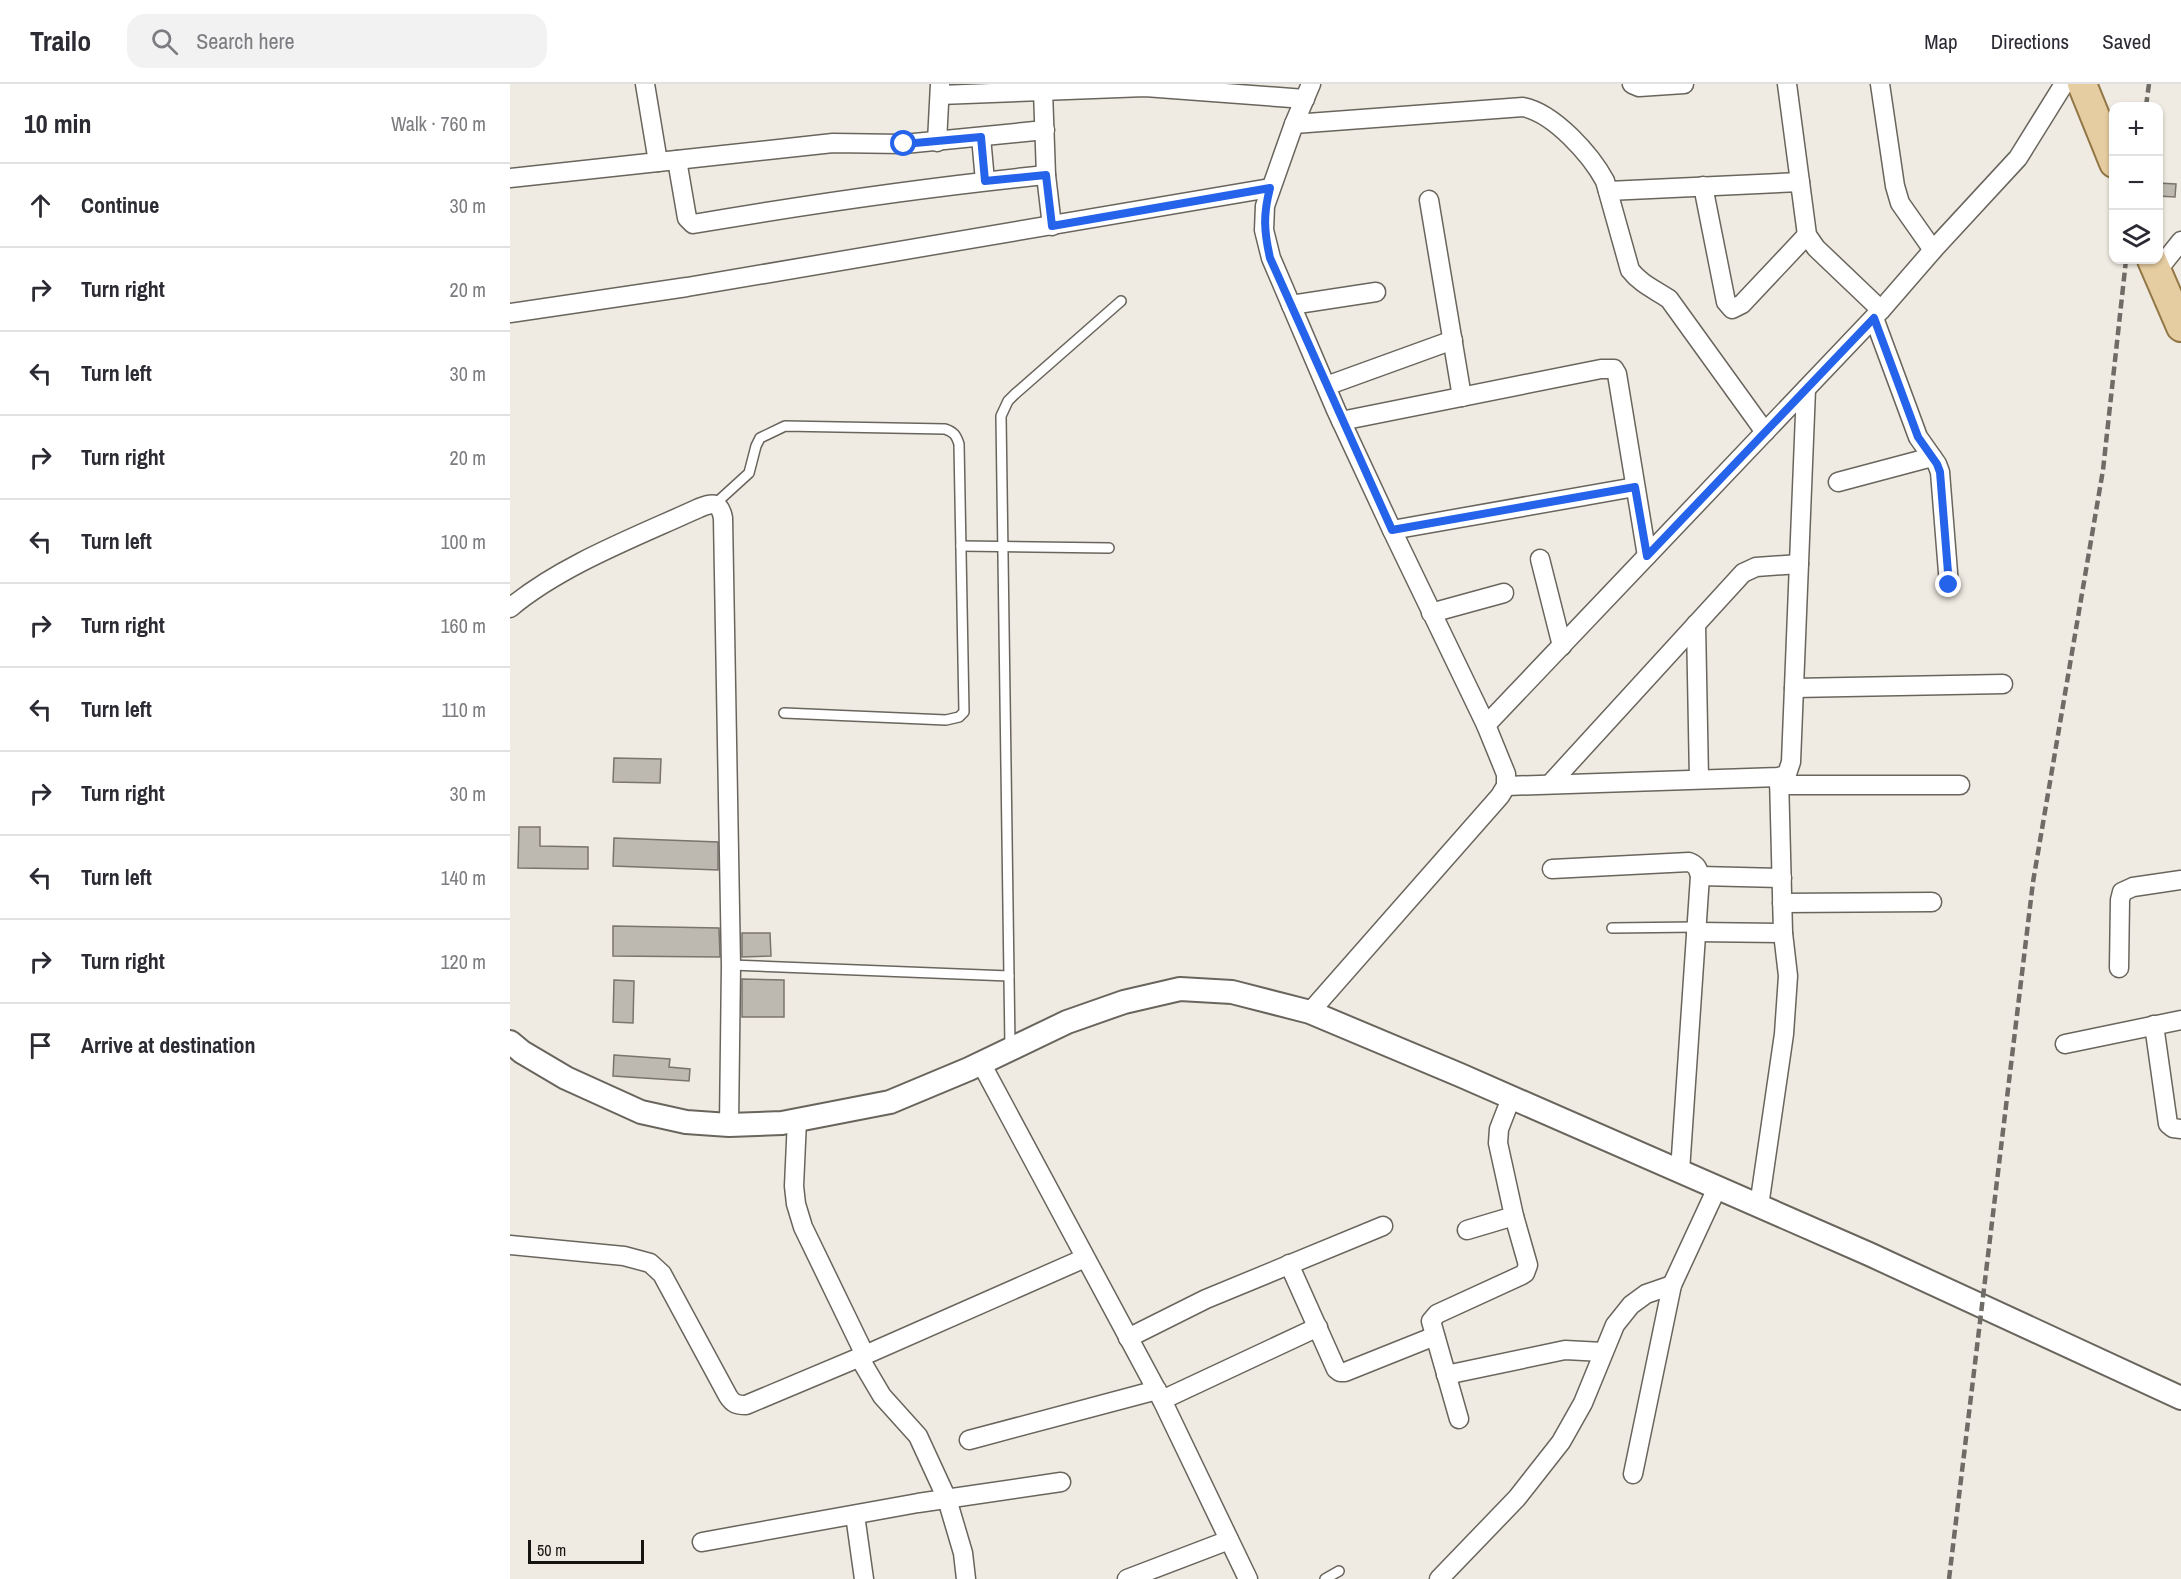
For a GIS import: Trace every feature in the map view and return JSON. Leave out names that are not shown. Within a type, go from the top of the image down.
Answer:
[{"type":"main road","points":[[2082,84],[2111,156]]},
{"type":"main road","points":[[2155,265],[2181,327]]},
{"type":"street","points":[[645,84],[658,162]]},
{"type":"street","points":[[1632,84],[1639,87],[1684,84]]},
{"type":"street","points":[[1787,84],[1807,235],[1816,248],[1878,314],[1918,437],[1940,472],[1949,585]]},
{"type":"street","points":[[1880,84],[1898,194],[1908,216],[1933,250]]},
{"type":"street","points":[[1486,725],[1878,314],[1933,250],[2018,158],[2064,84]]},
{"type":"street","points":[[937,142],[940,89],[1043,91],[1145,87],[1308,92],[1294,124],[1265,206],[1264,230],[1270,258],[1341,421],[1486,725],[1506,774],[1506,786],[1500,796],[1310,1012]]},
{"type":"street","points":[[1043,91],[1046,175],[1052,226]]},
{"type":"street","points":[[1294,124],[1523,107],[1546,116],[1586,154],[1600,172],[1608,191],[1630,270],[1649,288],[1669,299],[1766,432]]},
{"type":"street","points":[[510,178],[833,142],[904,144],[1044,130]]},
{"type":"street","points":[[981,137],[985,181]]},
{"type":"street","points":[[677,160],[687,218],[693,224],[985,181],[1046,175]]},
{"type":"street","points":[[1608,191],[1800,182]]},
{"type":"street","points":[[1703,186],[1726,302],[1732,309],[1742,304],[1807,235]]},
{"type":"street","points":[[510,313],[687,287],[1270,188]]},
{"type":"street","points":[[1429,200],[1462,397]]},
{"type":"street","points":[[2155,265],[2181,241]]},
{"type":"street","points":[[1291,305],[1376,292]]},
{"type":"street","points":[[1326,387],[1453,340]]},
{"type":"street","points":[[1341,421],[1601,369],[1614,369],[1617,375],[1647,556]]},
{"type":"street","points":[[1779,781],[1790,769],[1806,389]]},
{"type":"street","points":[[1838,482],[1932,457]]},
{"type":"street","points":[[1392,530],[1635,487]]},
{"type":"street","points":[[510,608],[573,567],[707,504],[715,504],[721,508],[731,965],[729,1125]]},
{"type":"street","points":[[1540,559],[1562,646]]},
{"type":"street","points":[[1550,784],[1749,569],[1799,564]]},
{"type":"street","points":[[1431,613],[1504,593]]},
{"type":"street","points":[[1696,624],[1699,779]]},
{"type":"street","points":[[1794,688],[2002,684]]},
{"type":"street","points":[[1506,786],[1699,779],[1960,785]]},
{"type":"street","points":[[1759,1206],[1784,1034],[1788,976],[1783,933],[1779,781]]},
{"type":"street","points":[[1552,869],[1689,862],[1695,865],[1700,876],[1680,1171]]},
{"type":"street","points":[[1700,876],[1782,878]]},
{"type":"street","points":[[2119,968],[2122,892],[2133,887],[2181,880]]},
{"type":"street","points":[[1782,903],[1932,902]]},
{"type":"street","points":[[1696,929],[1783,933]]},
{"type":"street","points":[[510,1042],[522,1052],[566,1078],[641,1112],[686,1122],[729,1125],[782,1123],[890,1102],[981,1063],[1067,1022],[1124,1002],[1180,988],[1232,992],[1310,1012],[1869,1254],[2181,1398]]},
{"type":"street","points":[[2065,1044],[2181,1020]]},
{"type":"street","points":[[2154,1025],[2168,1124],[2173,1128],[2181,1129]]},
{"type":"street","points":[[981,1063],[1159,1395],[1248,1579]]},
{"type":"street","points":[[1459,1419],[1431,1321],[1437,1314],[1525,1273],[1528,1265],[1514,1216],[1498,1135],[1511,1098]]},
{"type":"street","points":[[797,1120],[794,1186],[796,1204],[803,1227],[882,1395],[918,1436],[947,1498],[963,1553],[966,1579]]},
{"type":"street","points":[[1633,1474],[1667,1302],[1672,1285],[1717,1188]]},
{"type":"street","points":[[1467,1230],[1514,1216]]},
{"type":"street","points":[[1128,1338],[1206,1299],[1383,1227]]},
{"type":"street","points":[[510,1245],[624,1256],[650,1263],[662,1274],[728,1396],[738,1405],[746,1405],[862,1356],[1086,1258]]},
{"type":"street","points":[[1289,1264],[1336,1369],[1340,1372],[1435,1336]]},
{"type":"street","points":[[1439,1579],[1517,1498],[1561,1442],[1583,1403],[1615,1325],[1631,1305],[1646,1294],[1672,1285]]},
{"type":"street","points":[[969,1440],[1159,1395],[1318,1327]]},
{"type":"street","points":[[1446,1375],[1565,1350],[1603,1352]]},
{"type":"street","points":[[702,1542],[947,1498],[1061,1482]]},
{"type":"street","points":[[855,1515],[864,1579]]},
{"type":"street","points":[[1126,1579],[1229,1540]]},
{"type":"lane","points":[[1010,1049],[1001,416],[1008,401],[1121,301]]},
{"type":"lane","points":[[715,504],[749,472],[760,438],[785,426],[945,429],[953,432],[959,444],[964,712],[960,717],[946,720],[784,713]]},
{"type":"lane","points":[[961,546],[1109,548]]},
{"type":"lane","points":[[1612,928],[1696,929]]},
{"type":"lane","points":[[731,965],[1009,976]]},
{"type":"lane","points":[[1324,1579],[1339,1572]]},
{"type":"building","points":[[2163,183],[2176,184],[2175,197],[2163,196]]},
{"type":"building","points":[[614,758],[661,759],[660,783],[613,782]]},
{"type":"building","points":[[519,827],[540,827],[540,846],[588,847],[588,869],[518,868]]},
{"type":"building","points":[[614,838],[718,842],[718,870],[613,866]]},
{"type":"building","points":[[613,926],[719,928],[720,957],[613,956]]},
{"type":"building","points":[[742,933],[770,933],[771,956],[742,957]]},
{"type":"building","points":[[742,979],[784,980],[784,1017],[742,1017]]},
{"type":"building","points":[[614,980],[634,981],[633,1023],[613,1022]]},
{"type":"building","points":[[614,1055],[670,1059],[669,1067],[690,1069],[689,1081],[613,1076]]},
{"type":"railway","points":[[2147,102],[2149,84]]},
{"type":"railway","points":[[1949,1579],[2033,882],[2103,470],[2126,264]]},
{"type":"route","points":[[904,144],[981,137],[985,181],[1046,175],[1052,226],[1270,188],[1265,206],[1264,230],[1270,258],[1336,410],[1392,530],[1635,487],[1647,556],[1874,318],[1918,437],[1940,472],[1949,585]]}]
